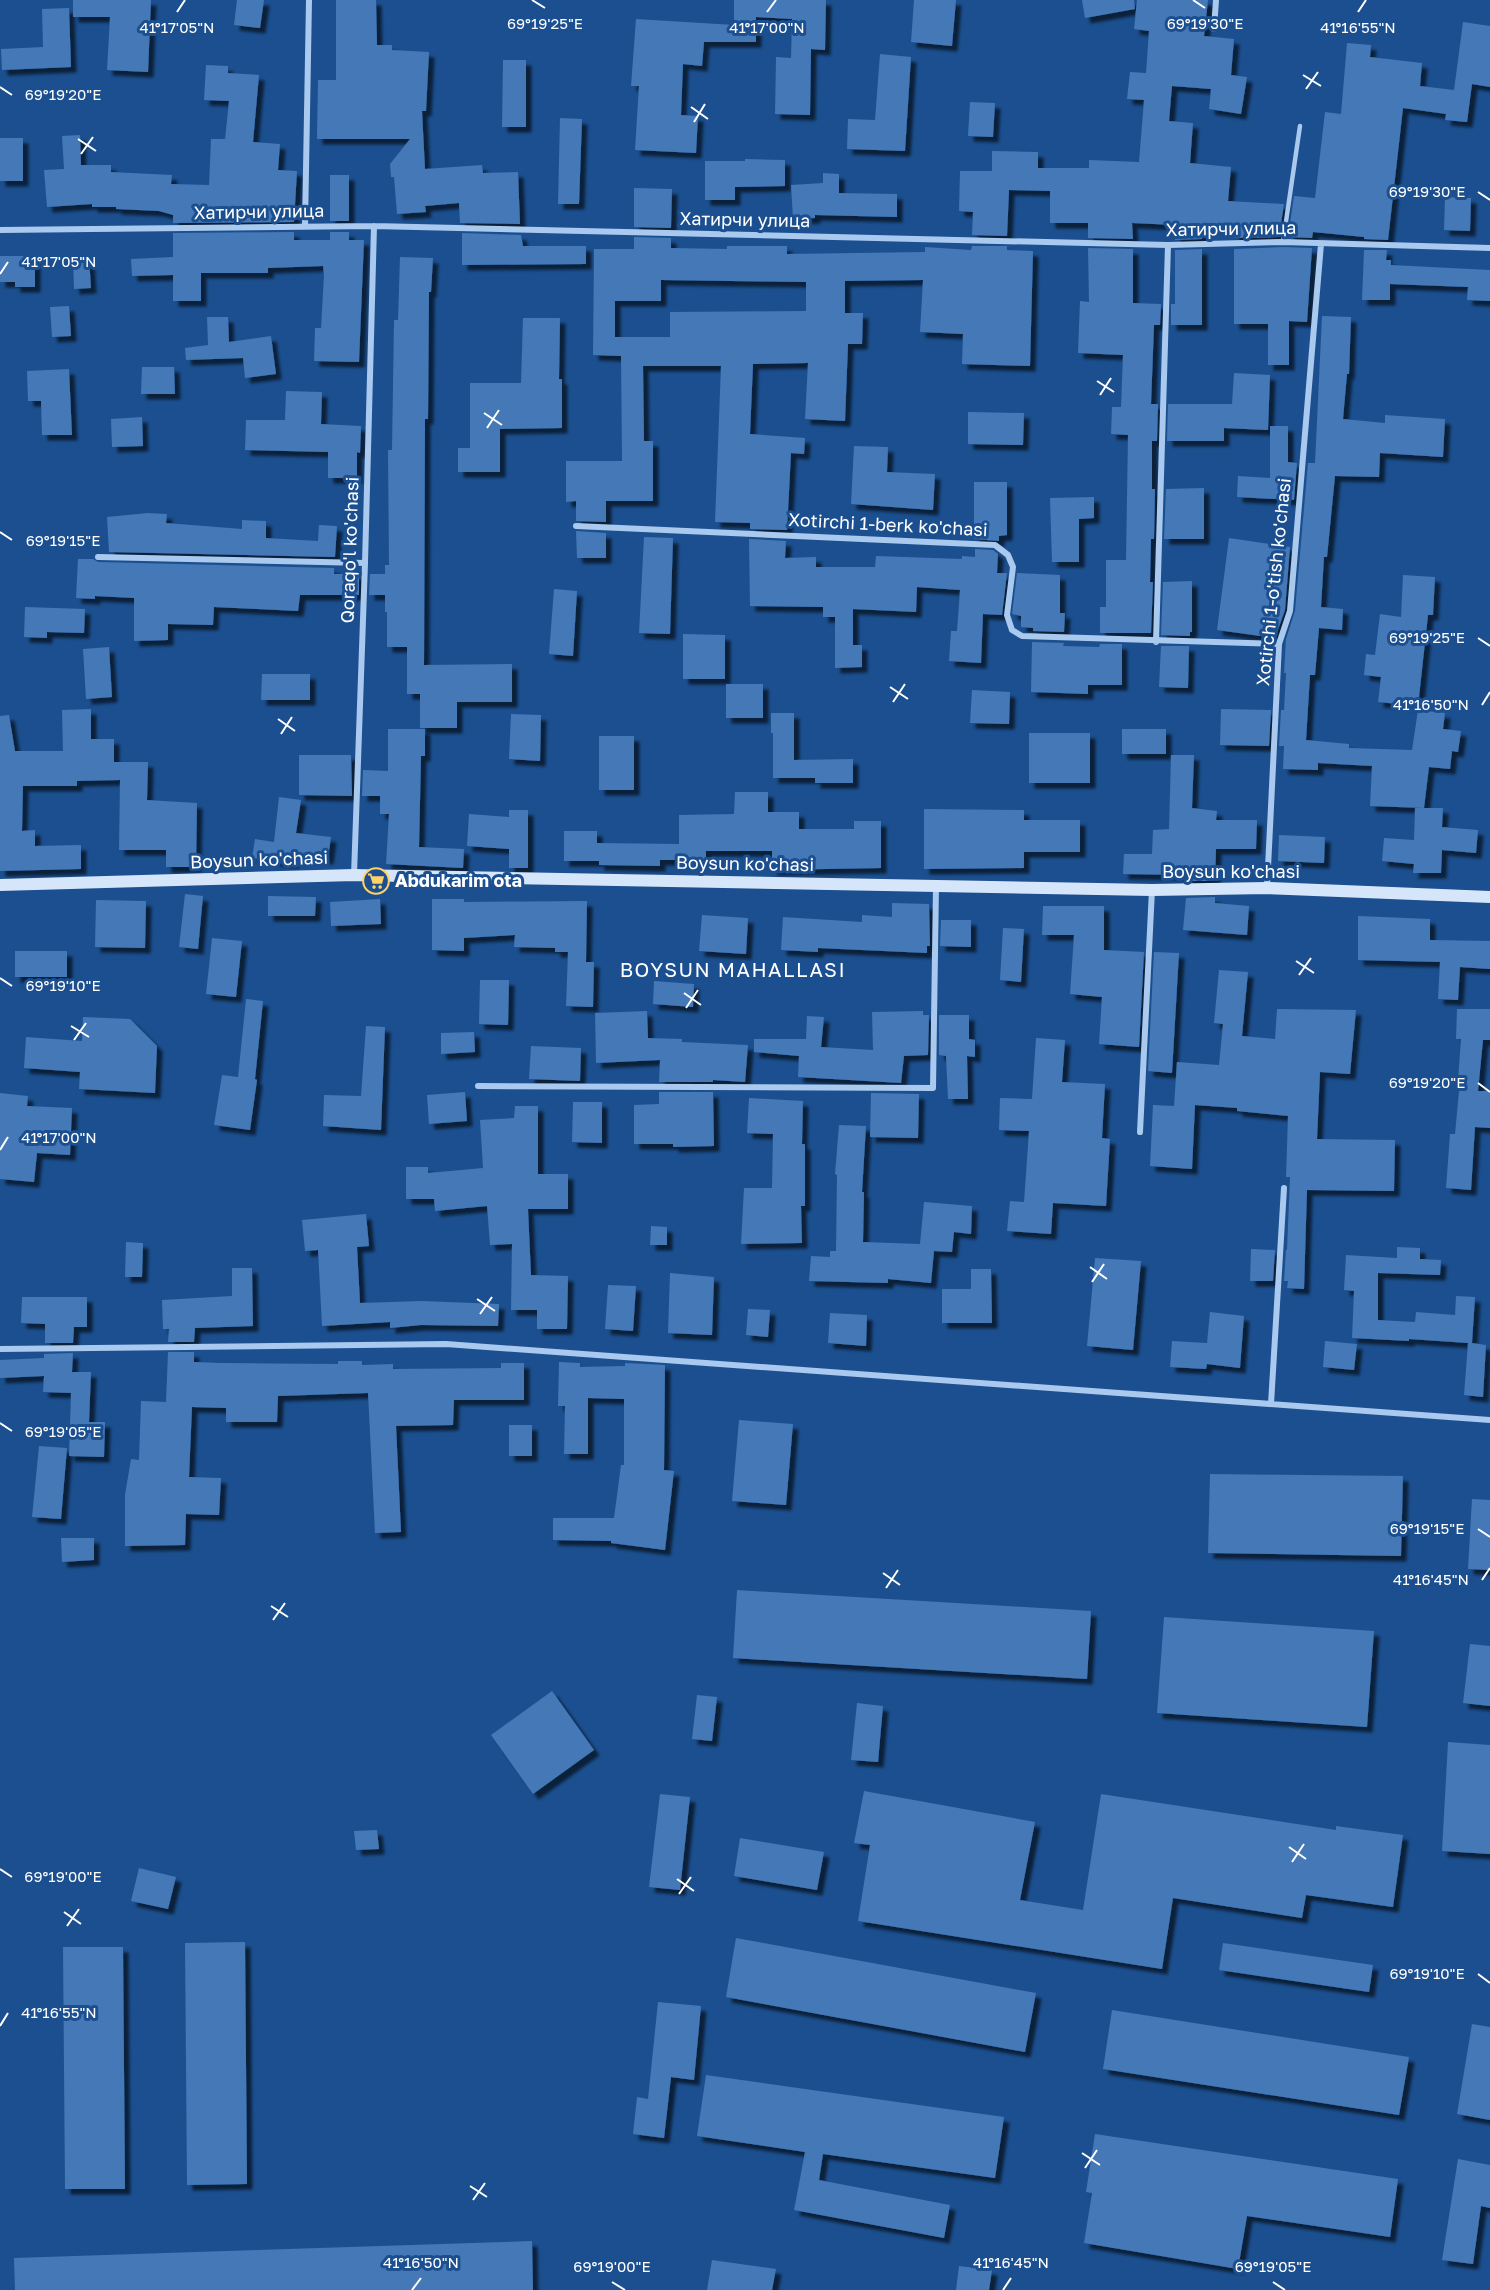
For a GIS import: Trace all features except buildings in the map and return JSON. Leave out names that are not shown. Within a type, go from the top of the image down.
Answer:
[{"type":"street","points":[[305,226],[309,0]]},
{"type":"street","points":[[1214,29],[1216,0]]},
{"type":"street","name":"Хатирчи улица","points":[[0,230],[374,226],[1168,245],[1283,242],[1490,248]]},
{"type":"street","name":"Qoraqo'l ko'chasi","points":[[354,875],[374,226]]},
{"type":"street","name":"Xotirchi 1-o'tish ko'chasi","points":[[1267,888],[1279,644],[1290,611],[1321,243]]},
{"type":"street","points":[[1156,642],[1168,245]]},
{"type":"street","name":"Xotirchi 1-berk ko'chasi","points":[[576,526],[995,545],[1008,555],[1013,567],[1008,615],[1012,630],[1022,636],[1156,642],[1279,644]]},
{"type":"street","points":[[98,556],[365,563]]},
{"type":"street","name":"Boysun ko'chasi","points":[[0,885],[354,875],[1152,890],[1267,888],[1490,897]]},
{"type":"street","points":[[478,1086],[933,1088],[936,886]]},
{"type":"street","points":[[1140,1132],[1152,890]]},
{"type":"street","points":[[1271,1404],[1284,1188]]},
{"type":"street","points":[[0,1349],[446,1344],[1490,1420]]},
{"type":"lane","points":[[1283,242],[1300,126]]},
{"type":"place","name":"Abdukarim ota","points":[[376,881]]},
{"type":"district","name":"BOYSUN MAHALLASI","points":[[733,970]]}]
